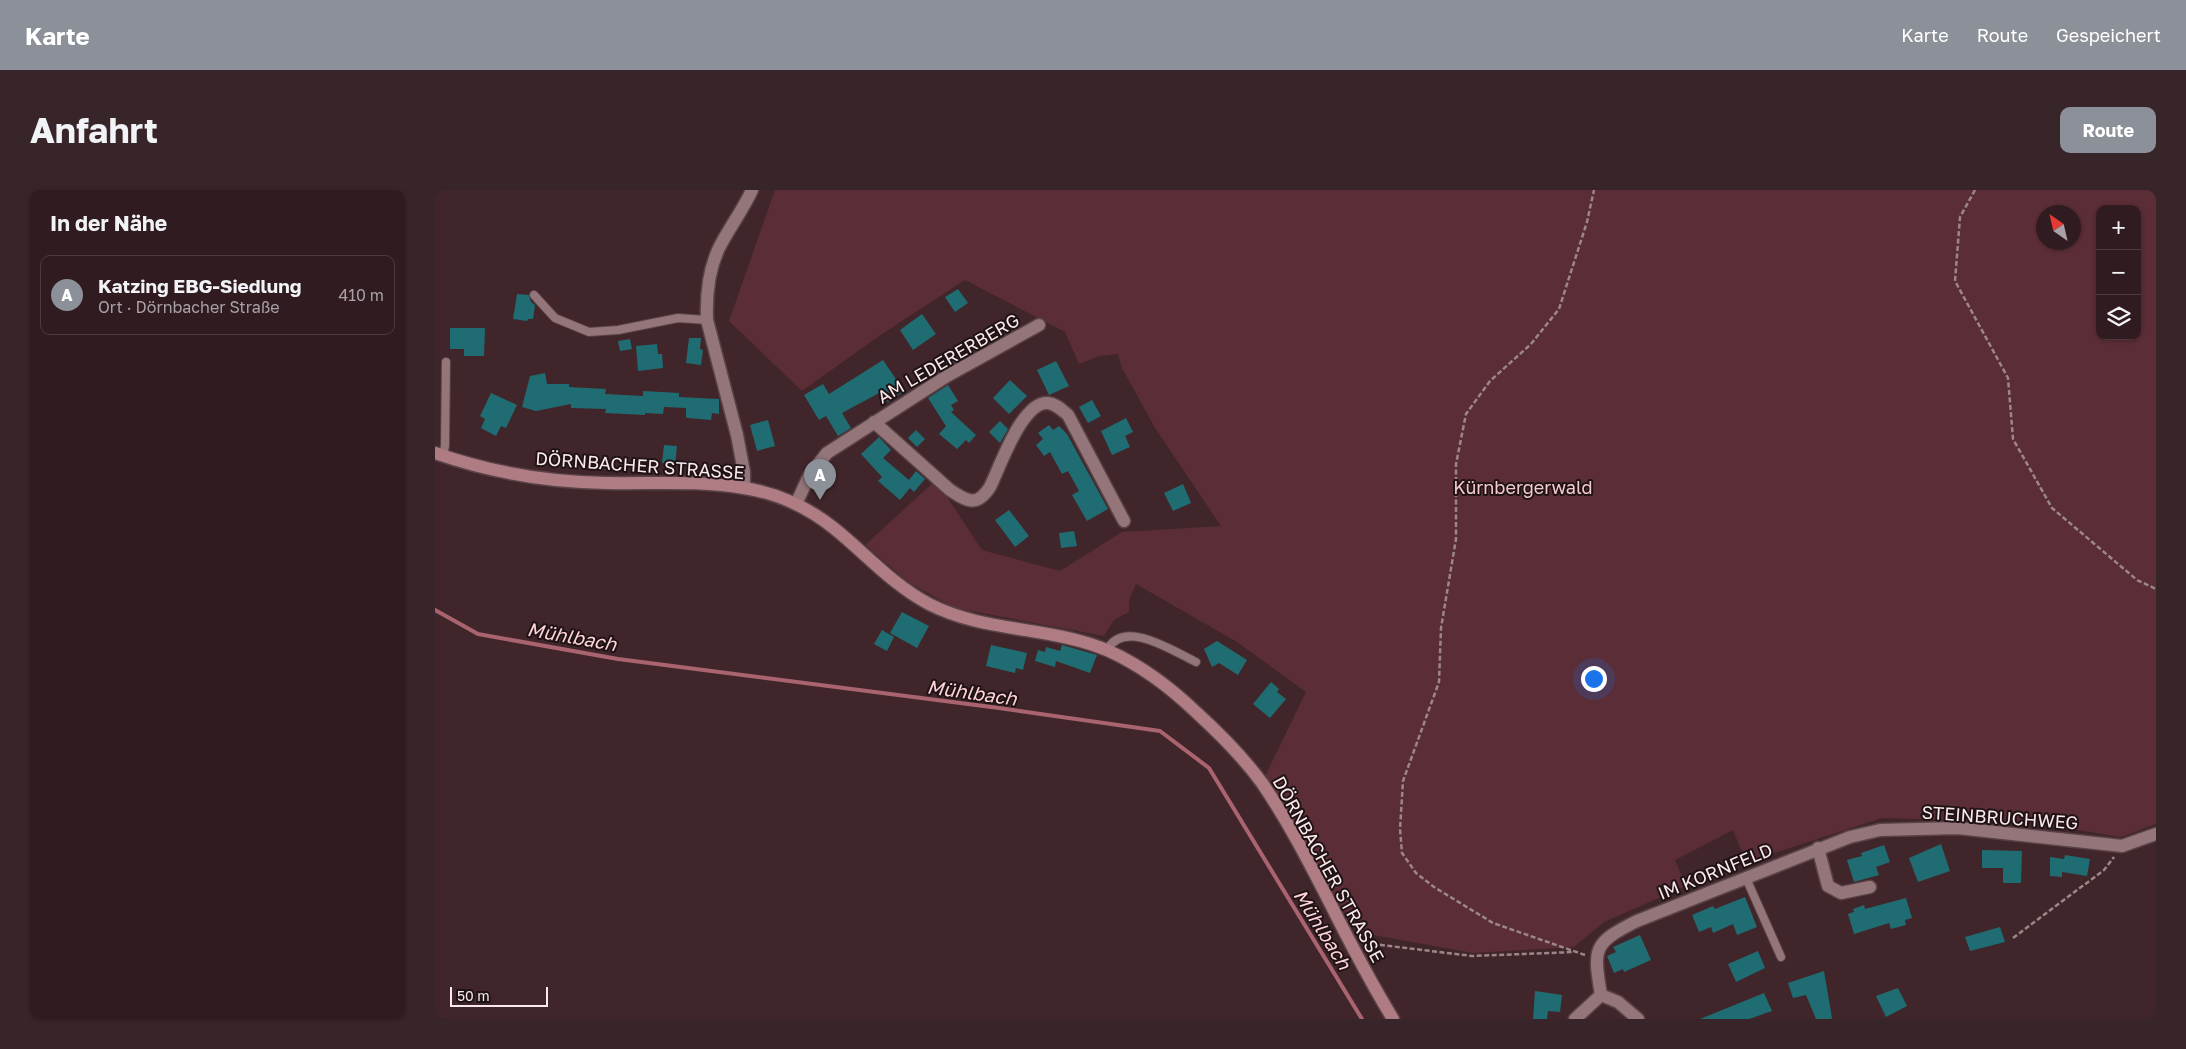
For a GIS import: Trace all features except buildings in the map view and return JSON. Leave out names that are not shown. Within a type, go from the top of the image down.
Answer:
[{"type":"street","points":[[744,488],[744,472],[737,435],[707,320],[708,285],[712,267],[719,247],[752,190]]},
{"type":"street","name":"AM LEDERERBERG","points":[[796,504],[816,464],[827,453],[947,376],[1039,325]]},
{"type":"street","name":"AM LEDERERBERG","points":[[874,422],[950,490],[963,499],[970,501],[978,500],[985,496],[991,487],[1021,422],[1039,405],[1047,403],[1057,406],[1068,415],[1125,521]]},
{"type":"street","name":"DÖRNBACHER STRASSE","points":[[439,454],[475,465],[549,480],[583,483],[724,485],[744,488],[796,504],[835,529],[902,587],[935,606],[958,616],[987,624],[1050,635],[1107,650],[1137,665],[1188,704],[1213,727],[1261,782],[1285,819],[1349,941],[1393,1019]]},
{"type":"street","name":"STEINBRUCHWEG","points":[[1818,848],[1850,837],[1880,830],[1919,828],[1958,828],[2122,846],[2156,834]]},
{"type":"street","points":[[1818,848],[1828,886],[1841,893],[1870,887]]},
{"type":"street","name":"IM KORNFELD","points":[[1596,959],[1598,947],[1617,930],[1818,848]]},
{"type":"street","points":[[1596,959],[1601,995]]},
{"type":"street","points":[[1575,1019],[1601,995]]},
{"type":"street","points":[[1601,995],[1618,1002],[1638,1019]]},
{"type":"lane","points":[[534,295],[555,318],[589,332],[618,330],[678,318],[707,320]]},
{"type":"lane","points":[[439,454],[445,446],[446,362]]},
{"type":"lane","points":[[1107,650],[1115,640],[1133,636],[1150,640],[1196,662]]},
{"type":"lane","points":[[1746,878],[1781,957]]},
{"type":"path","points":[[1594,190],[1587,222],[1559,309],[1531,344],[1490,381],[1466,414],[1456,464],[1456,539],[1441,628],[1439,682],[1403,781],[1400,829],[1402,853],[1415,873],[1434,887],[1493,923],[1596,959]]},
{"type":"path","points":[[1975,190],[1960,217],[1955,281],[2008,378],[2013,439],[2052,508],[2137,580],[2156,589]]},
{"type":"path","points":[[2013,938],[2104,870],[2122,846]]},
{"type":"path","points":[[1349,941],[1472,956],[1575,952]]},
{"type":"green space","name":"Kürnbergerwald","points":[[775,190],[2156,190],[2156,824],[2121,837],[2027,822],[1882,818],[1746,862],[1733,830],[1675,860],[1686,886],[1604,922],[1574,947],[1473,953],[1357,932],[1264,778],[1306,692],[1237,642],[1136,584],[1129,600],[1129,612],[1114,620],[1104,636],[955,608],[908,582],[865,545],[936,480],[982,550],[1060,571],[1122,532],[1221,526],[1155,428],[1122,368],[1118,354],[1100,356],[1079,364],[1065,332],[965,280],[882,334],[802,391],[729,321]]},
{"type":"waterway","name":"Mühlbach","points":[[435,610],[478,634],[618,659],[999,708],[1160,731],[1209,768],[1362,1019]]},
{"type":"place","name":"Katzing EBG-Siedlung","points":[[820,500]]}]
